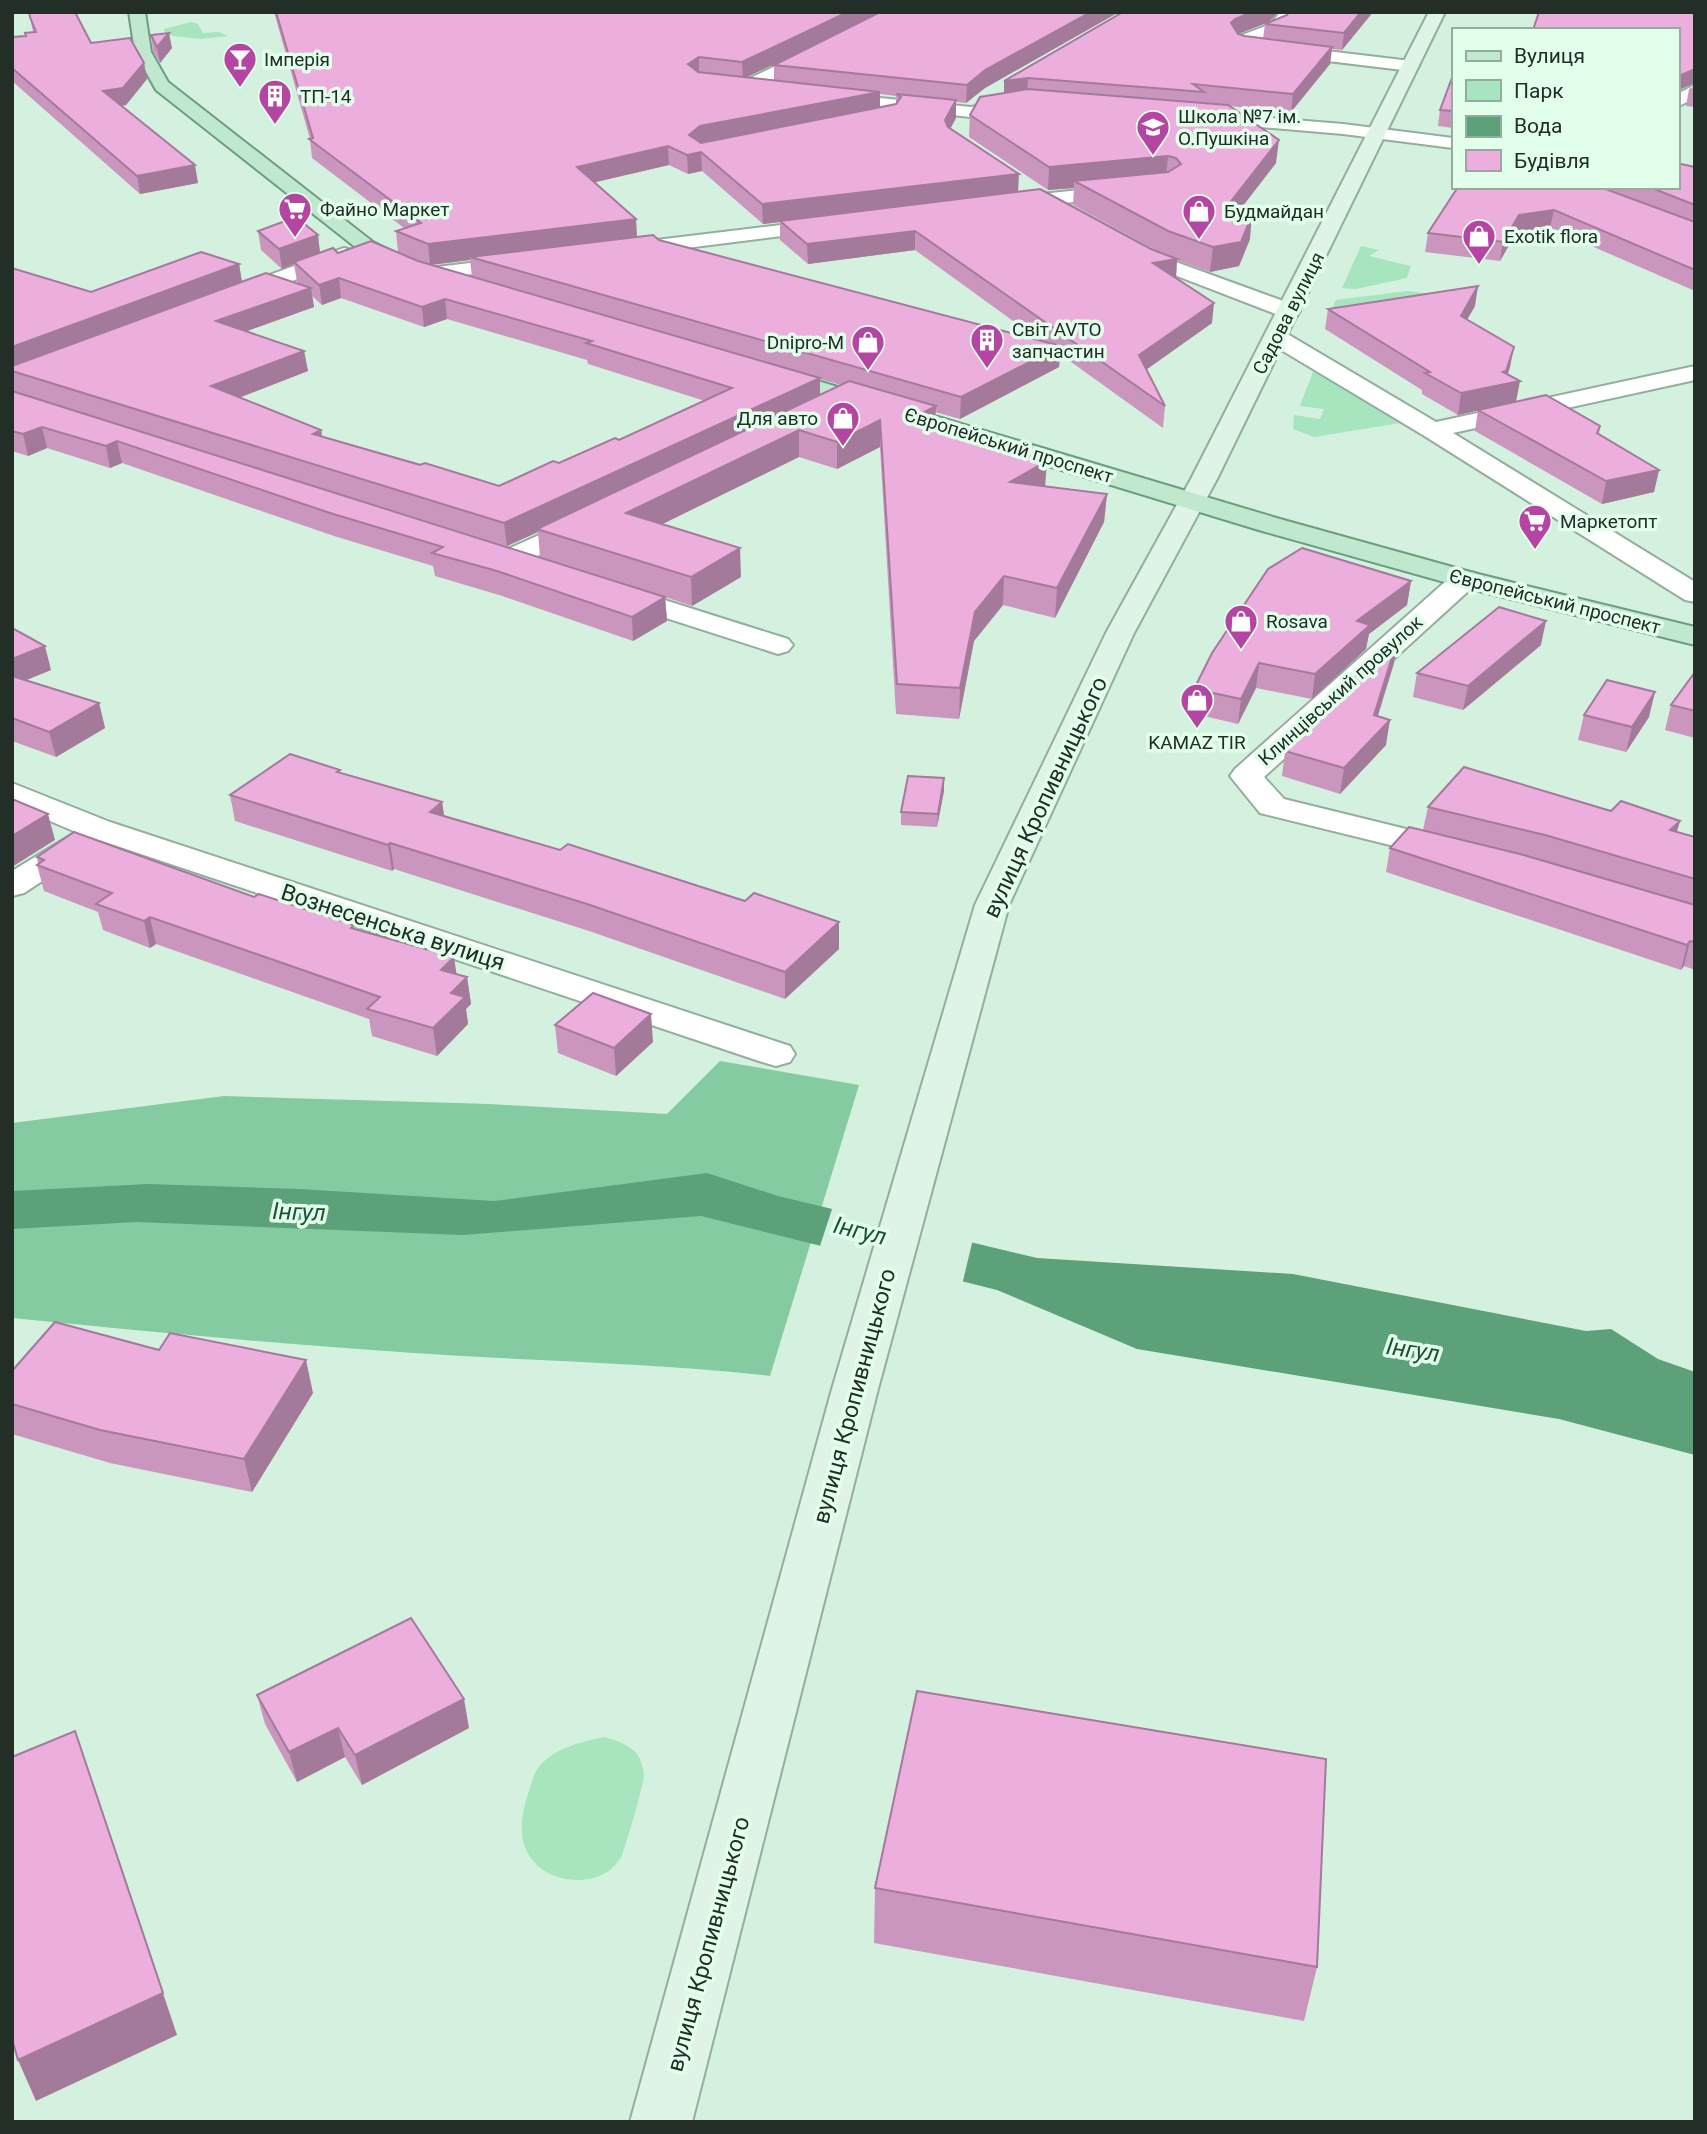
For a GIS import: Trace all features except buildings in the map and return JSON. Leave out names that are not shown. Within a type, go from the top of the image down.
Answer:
[{"type":"main road","points":[[138,12],[138,37],[145,62],[162,86],[366,246],[384,257],[428,274],[481,290]]},
{"type":"main road","name":"Садова вулиця","points":[[1193,501],[1437,12]]},
{"type":"main road","name":"Європейський проспект","points":[[753,369],[1193,501],[1465,579],[1695,636]]},
{"type":"main road","name":"вулиця Кропивницького","points":[[661,2122],[855,1389],[992,905],[1120,633],[1193,501]]},
{"type":"street","points":[[744,88],[902,12]]},
{"type":"street","points":[[1288,12],[1277,27],[1240,41],[1244,46],[1411,66]]},
{"type":"street","points":[[721,85],[772,91]]},
{"type":"street","points":[[878,112],[971,112],[1034,103],[998,90],[971,112],[961,131]]},
{"type":"street","points":[[1679,101],[1695,90]]},
{"type":"street","points":[[813,96],[878,112],[901,114],[923,124]]},
{"type":"street","points":[[1179,116],[1452,143]]},
{"type":"street","points":[[1021,184],[1075,216]]},
{"type":"street","points":[[988,206],[1153,188]]},
{"type":"street","points":[[606,252],[852,222]]},
{"type":"street","points":[[1117,239],[1158,262],[1289,311]]},
{"type":"street","points":[[207,306],[366,246]]},
{"type":"street","points":[[428,274],[538,261]]},
{"type":"street","points":[[1276,337],[1432,430],[1695,594]]},
{"type":"street","points":[[1432,430],[1695,373]]},
{"type":"street","points":[[810,416],[846,397]]},
{"type":"street","points":[[509,559],[609,511]]},
{"type":"street","points":[[483,550],[548,571]]},
{"type":"street","name":"Клинцівський провулок","points":[[1465,579],[1246,776],[1272,806],[1486,858]]},
{"type":"street","points":[[599,587],[778,645]]},
{"type":"street","name":"Вознесенська вулиця","points":[[12,793],[98,830],[776,1054]]},
{"type":"street","points":[[12,886],[98,830]]},
{"type":"green space","points":[[191,22],[198,24],[203,33],[219,32],[228,36],[201,39],[166,35],[164,29]]},
{"type":"green space","points":[[1361,246],[1379,250],[1369,256],[1411,266],[1407,278],[1356,289],[1342,288]]},
{"type":"green space","points":[[1407,291],[1459,297],[1329,315],[1336,300]]},
{"type":"green space","points":[[1313,372],[1322,374],[1400,423],[1314,437],[1293,429],[1294,415],[1320,419],[1324,409],[1300,406]]},
{"type":"green space","points":[[604,1737],[633,1750],[639,1757],[644,1773],[639,1800],[622,1855],[616,1865],[597,1877],[575,1880],[553,1875],[534,1862],[527,1852],[522,1832],[526,1799],[534,1775],[551,1755]]},
{"type":"shaded area","points":[[720,1061],[859,1085],[770,1376],[655,1366],[350,1348],[12,1318],[12,1123],[224,1096],[489,1104],[667,1114]]},
{"type":"water","name":"Інгул","points":[[707,1173],[778,1196],[1037,1258],[1293,1274],[1586,1331],[1611,1329],[1658,1359],[1695,1372],[1695,1455],[1559,1419],[1137,1349],[997,1290],[701,1216],[463,1235],[137,1222],[12,1229],[12,1191],[148,1184],[300,1189],[494,1201]]},
{"type":"pier","points":[[833,1206],[973,1239],[962,1285],[819,1249]]},
{"type":"place","name":"Імперія","points":[[240,89]]},
{"type":"place","name":"ТП-14","points":[[275,126]]},
{"type":"place","name":"Школа №7 ім. О.Пушкіна","points":[[1153,157]]},
{"type":"place","name":"Файно Маркет","points":[[295,239]]},
{"type":"place","name":"Будмайдан","points":[[1199,241]]},
{"type":"place","name":"Exotik flora","points":[[1479,266]]},
{"type":"place","name":"Світ AVTO запчастин","points":[[987,370]]},
{"type":"place","name":"Dnipro-M","points":[[868,372]]},
{"type":"place","name":"Для авто","points":[[843,448]]},
{"type":"place","name":"Маркетопт","points":[[1535,551]]},
{"type":"place","name":"Rosava","points":[[1241,651]]},
{"type":"place","name":"KAMAZ TIR","points":[[1197,730]]}]
